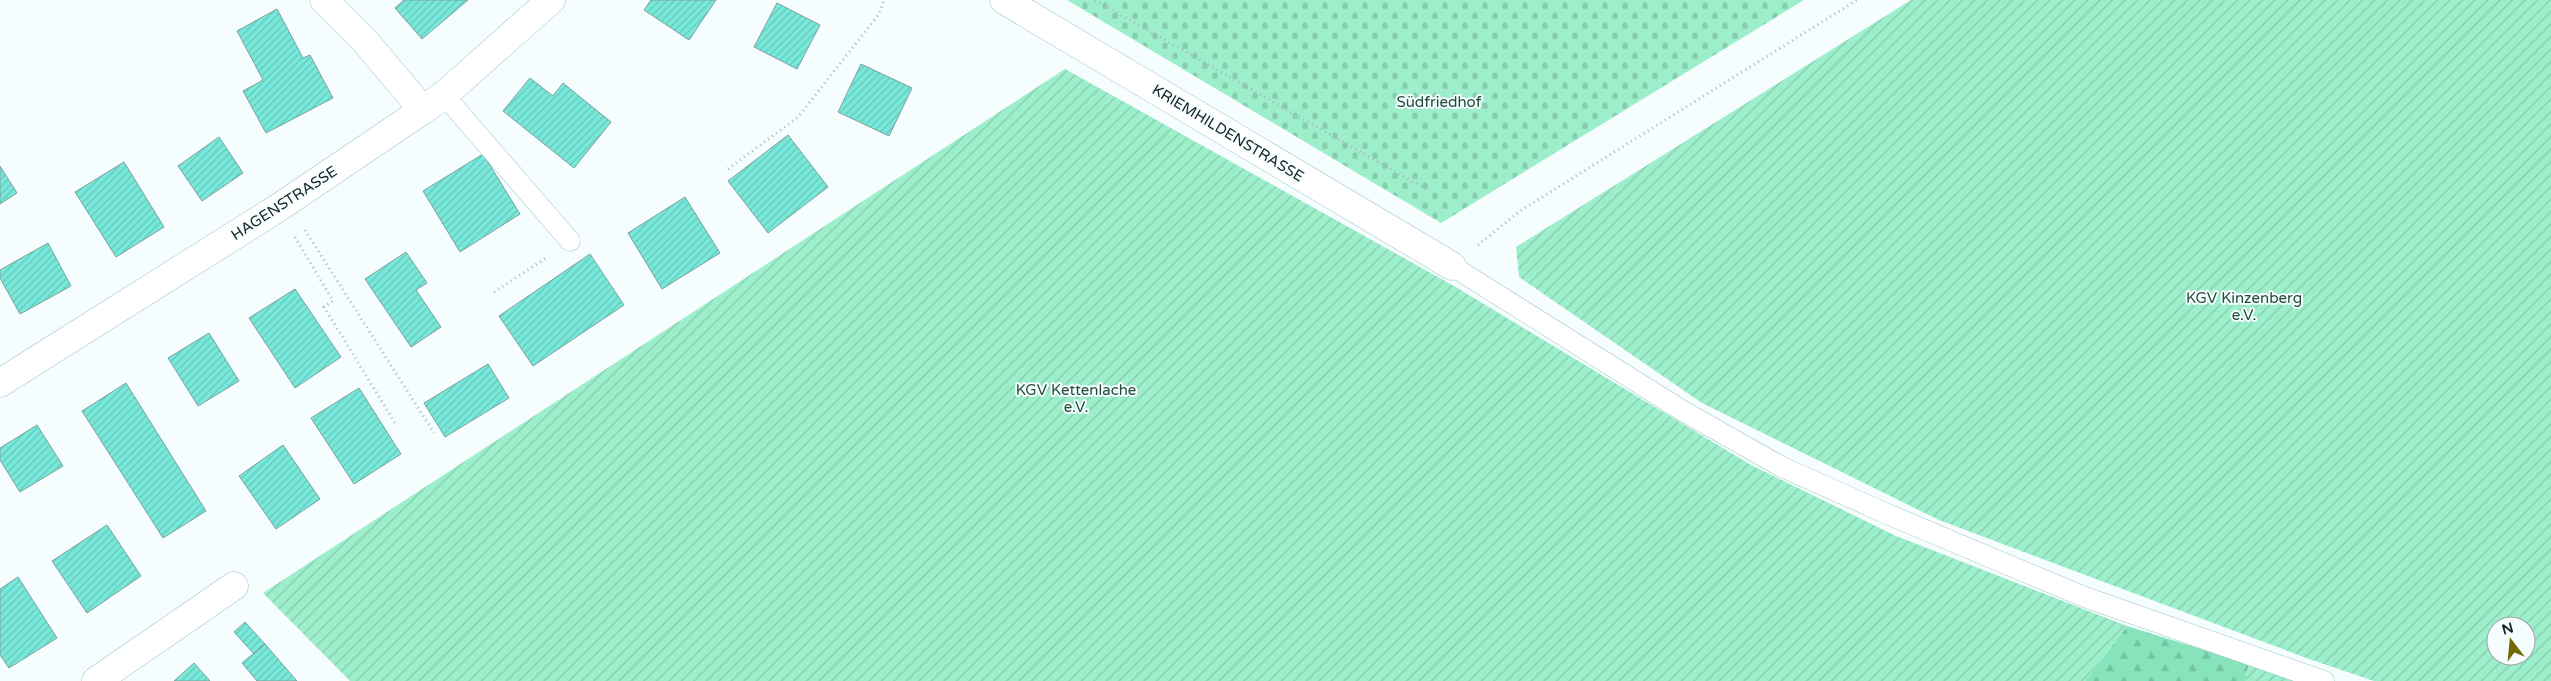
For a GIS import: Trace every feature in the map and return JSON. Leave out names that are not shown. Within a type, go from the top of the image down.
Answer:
[{"type":"street","points":[[324,0],[364,40],[433,102]]},
{"type":"street","name":"HAGENSTRASSE","points":[[0,383],[283,205],[433,102],[551,0]]},
{"type":"street","name":"KRIEMHILDENSTRASSE","points":[[1004,0],[1452,266]]},
{"type":"street","points":[[96,681],[234,586]]},
{"type":"lane","points":[[433,102],[570,241]]},
{"type":"lane","points":[[1452,266],[1683,410],[1782,467],[1885,513],[2082,596],[2324,681]]},
{"type":"path","points":[[728,169],[798,117],[879,14],[884,0]]},
{"type":"path","points":[[1095,0],[1429,191]]},
{"type":"path","points":[[1452,266],[1520,211],[1857,0]]},
{"type":"path","points":[[283,205],[333,301],[324,307],[394,423]]},
{"type":"path","points":[[283,205],[434,433]]},
{"type":"path","points":[[494,292],[570,241]]},
{"type":"green space","name":"Südfriedhof","points":[[1067,0],[1804,0],[1441,223]]},
{"type":"green space","name":"KGV Kinzenberg e.V.","points":[[1911,0],[2551,0],[2551,681],[2374,681],[2309,659],[1939,520],[1702,403],[1519,277],[1516,247]]},
{"type":"green space","name":"KGV Kettenlache e.V.","points":[[1065,69],[1454,286],[1751,465],[1896,536],[2127,626],[2085,681],[350,681],[263,593]]},
{"type":"green space","points":[[2127,626],[2249,664],[2245,681],[2085,681]]},
{"type":"green space","points":[[2249,664],[2300,681],[2245,681]]},
{"type":"building","points":[[404,0],[468,0],[422,39],[395,8]]},
{"type":"building","points":[[651,0],[716,0],[689,40],[644,10]]},
{"type":"building","points":[[777,3],[820,25],[797,69],[754,47]]},
{"type":"building","points":[[277,9],[303,58],[310,55],[333,98],[266,133],[243,91],[263,80],[237,31]]},
{"type":"building","points":[[861,64],[912,88],[889,136],[838,112]]},
{"type":"building","points":[[530,78],[553,96],[563,83],[611,122],[574,168],[503,111]]},
{"type":"building","points":[[788,135],[828,187],[768,233],[728,181]]},
{"type":"building","points":[[219,137],[243,173],[202,201],[178,166]]},
{"type":"building","points":[[483,154],[520,214],[460,252],[423,191]]},
{"type":"building","points":[[124,162],[164,227],[116,257],[75,192]]},
{"type":"building","points":[[0,166],[17,193],[0,204]]},
{"type":"building","points":[[685,197],[720,253],[662,289],[628,233]]},
{"type":"building","points":[[48,243],[71,286],[20,314],[0,278],[0,270]]},
{"type":"building","points":[[406,252],[427,283],[416,290],[441,327],[411,347],[365,279]]},
{"type":"building","points":[[590,254],[624,305],[533,366],[499,316]]},
{"type":"building","points":[[295,289],[341,357],[295,388],[249,318]]},
{"type":"building","points":[[209,333],[239,381],[198,406],[168,358]]},
{"type":"building","points":[[488,364],[509,398],[445,437],[424,403]]},
{"type":"building","points":[[126,383],[206,511],[163,538],[82,411]]},
{"type":"building","points":[[359,388],[401,454],[354,484],[311,418]]},
{"type":"building","points":[[37,425],[63,466],[20,492],[0,460],[0,448]]},
{"type":"building","points":[[283,445],[320,499],[276,529],[239,476]]},
{"type":"building","points":[[107,525],[141,576],[87,613],[52,561]]},
{"type":"building","points":[[18,577],[57,638],[9,668],[0,655],[0,589]]},
{"type":"building","points":[[245,622],[265,644],[254,654],[234,632]]},
{"type":"building","points":[[265,644],[297,681],[257,681],[242,663]]},
{"type":"building","points":[[194,663],[210,681],[174,681]]}]
